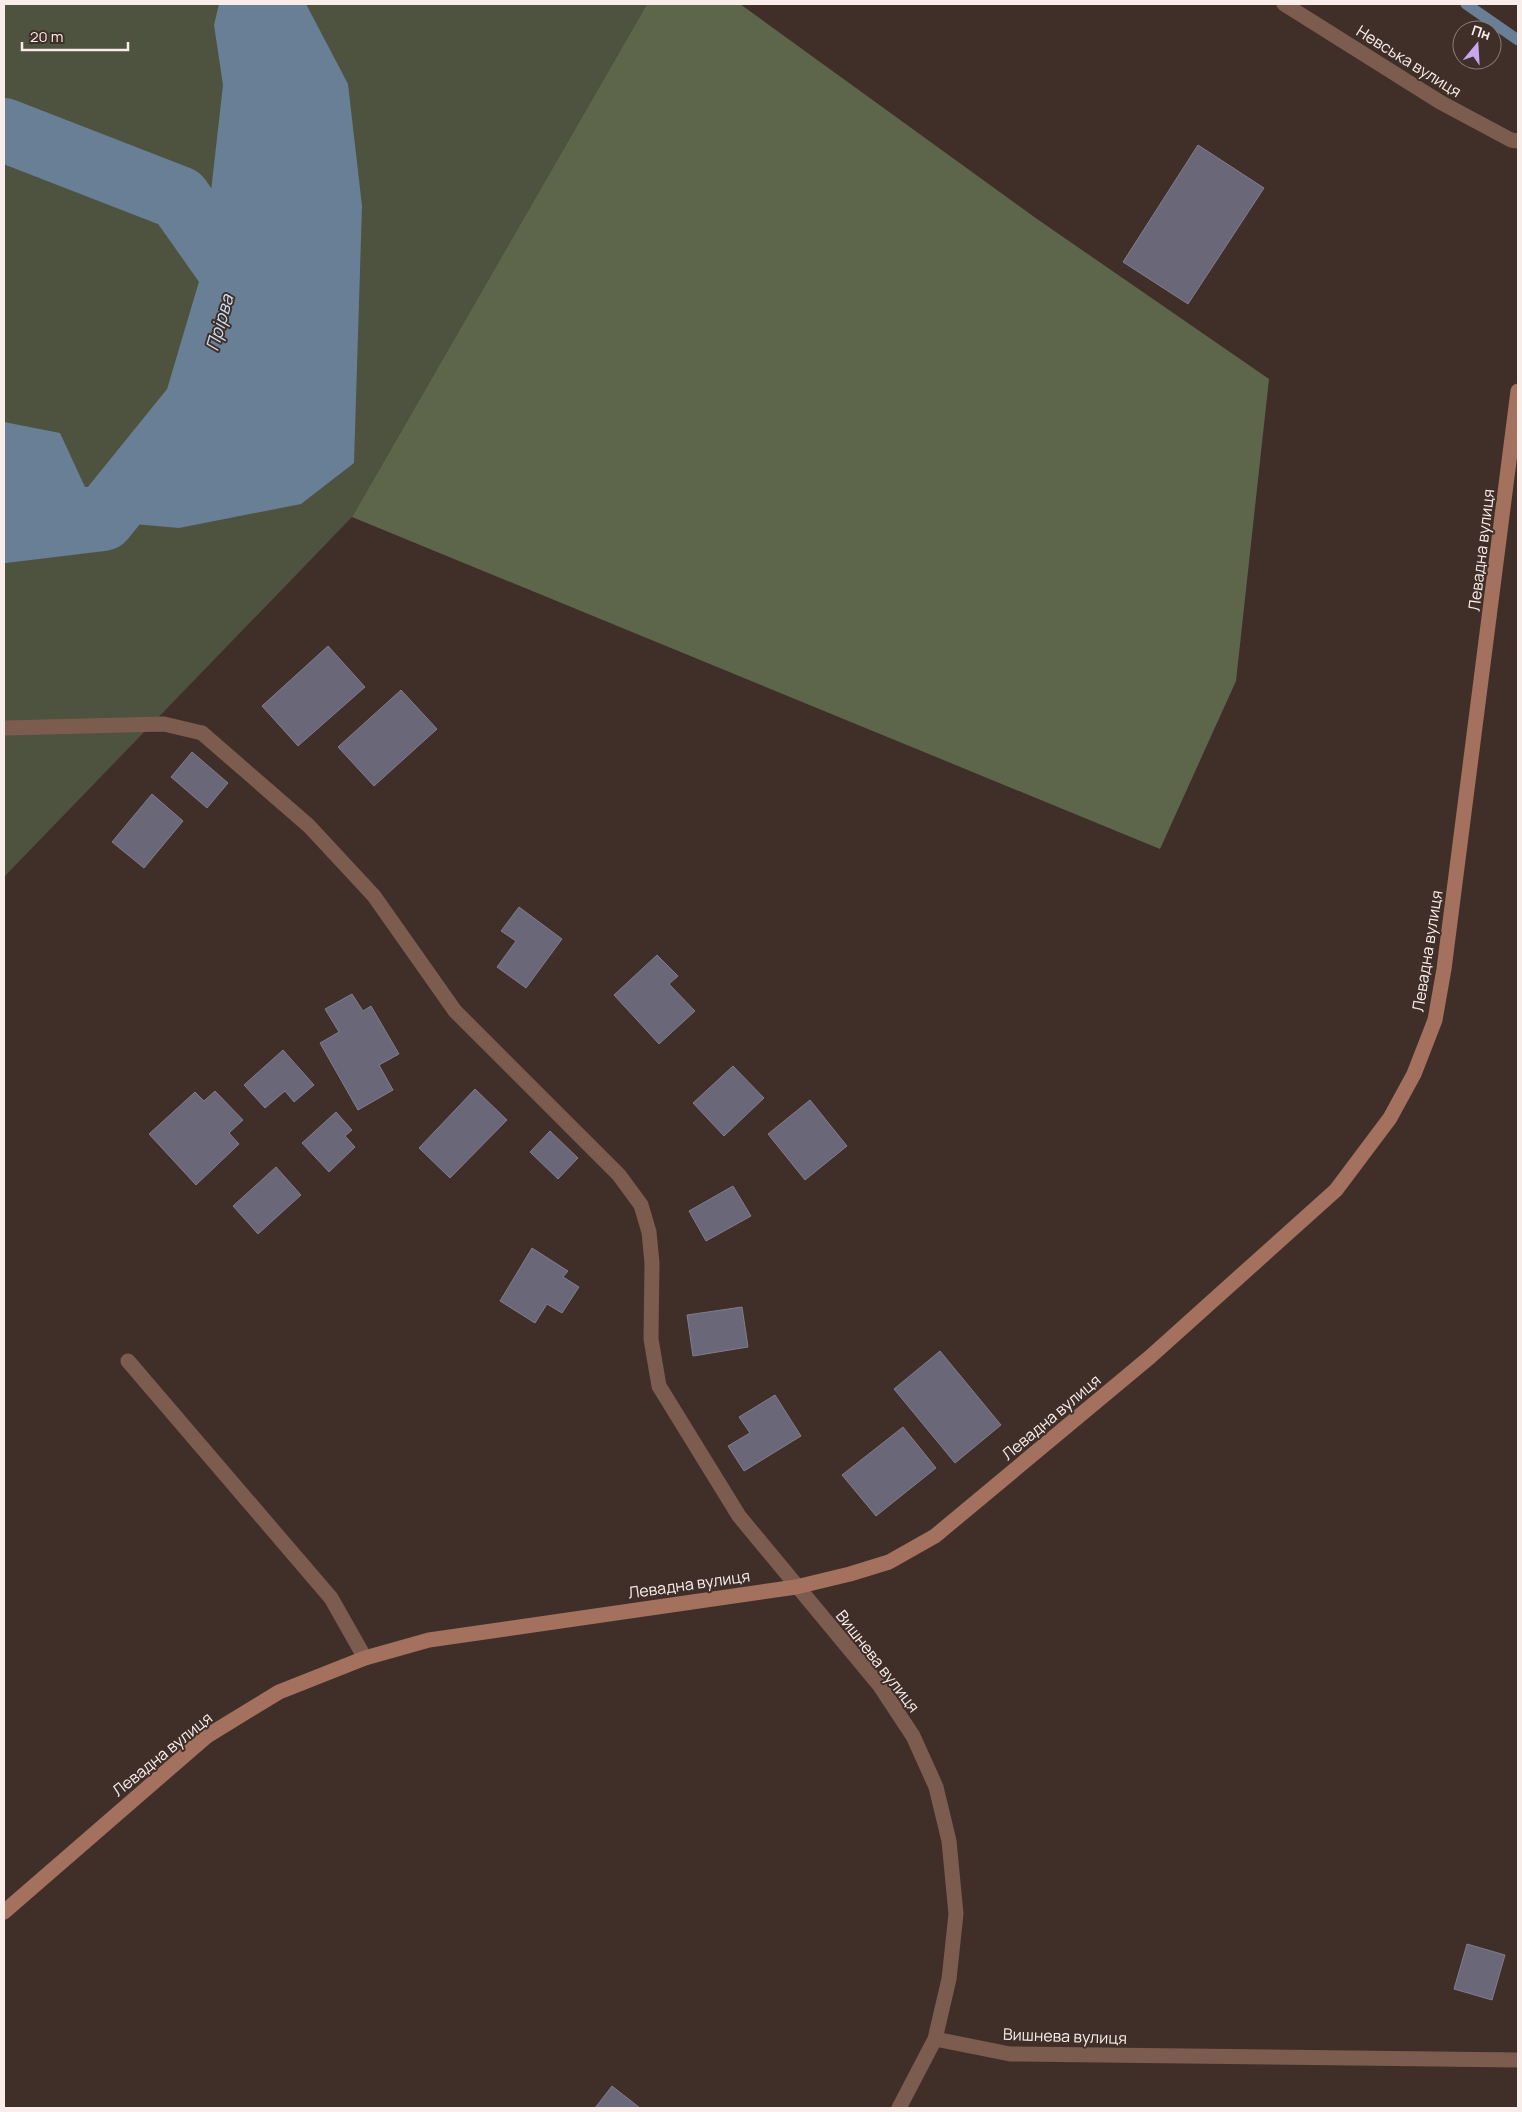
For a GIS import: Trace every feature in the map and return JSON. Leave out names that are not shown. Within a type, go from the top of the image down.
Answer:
[{"type":"street","name":"Невська вулиця","points":[[1284,4],[1440,102],[1511,140],[1518,141]]},
{"type":"street","name":"Левадна вулиця","points":[[4,1912],[207,1736],[279,1692],[366,1658],[429,1640],[796,1587],[889,1562],[935,1536],[1150,1357],[1336,1190],[1390,1118],[1414,1074],[1435,1020],[1444,969],[1518,391]]},
{"type":"street","name":"Вишнева вулиця","points":[[4,728],[164,724],[202,733],[309,826],[374,896],[454,1011],[619,1175],[641,1205],[649,1232],[652,1262],[651,1339],[659,1386],[739,1516],[880,1686],[913,1736],[936,1787],[949,1841],[956,1914],[949,1979],[935,2039],[1010,2054],[1518,2060]]},
{"type":"street","points":[[128,1361],[331,1598],[366,1658]]},
{"type":"street","points":[[899,2108],[935,2039]]},
{"type":"green space","points":[[4,4],[647,4],[352,517],[4,877]]},
{"type":"green space","points":[[647,4],[740,4],[1037,219],[1269,379],[1236,681],[1160,849],[352,517]]},
{"type":"water","points":[[219,4],[306,4],[348,84],[362,206],[354,463],[301,504],[179,528],[134,524],[45,556],[4,529],[4,422],[60,433],[85,487],[149,487],[186,441],[223,360],[202,271],[223,85],[214,25]]},
{"type":"building","points":[[1198,145],[1264,188],[1188,304],[1123,262]]},
{"type":"building","points":[[328,646],[365,687],[298,746],[262,706]]},
{"type":"building","points":[[401,690],[437,729],[374,786],[338,747]]},
{"type":"building","points":[[192,752],[228,783],[207,808],[171,777]]},
{"type":"building","points":[[152,794],[183,821],[144,868],[112,842]]},
{"type":"building","points":[[519,907],[562,939],[526,988],[497,967],[516,941],[501,931]]},
{"type":"building","points":[[657,955],[678,976],[669,984],[695,1011],[659,1044],[614,995]]},
{"type":"building","points":[[352,994],[363,1011],[371,1006],[399,1054],[379,1065],[393,1090],[358,1110],[320,1043],[339,1032],[325,1009]]},
{"type":"building","points":[[283,1050],[314,1085],[294,1102],[285,1091],[265,1108],[244,1085]]},
{"type":"building","points":[[733,1066],[764,1098],[724,1136],[693,1103]]},
{"type":"building","points":[[475,1089],[507,1120],[450,1178],[419,1148]]},
{"type":"building","points":[[215,1091],[243,1120],[229,1133],[239,1144],[196,1185],[149,1134],[195,1092],[204,1101]]},
{"type":"building","points":[[810,1100],[847,1146],[805,1180],[768,1134]]},
{"type":"building","points":[[336,1112],[352,1130],[345,1136],[355,1147],[329,1172],[302,1143]]},
{"type":"building","points":[[550,1131],[578,1158],[558,1179],[530,1152]]},
{"type":"building","points":[[276,1167],[301,1195],[258,1234],[233,1206]]},
{"type":"building","points":[[733,1186],[751,1216],[706,1241],[689,1211]]},
{"type":"building","points":[[532,1248],[568,1271],[563,1277],[579,1287],[562,1313],[547,1304],[535,1323],[500,1301]]},
{"type":"building","points":[[742,1307],[748,1347],[693,1356],[687,1315]]},
{"type":"building","points":[[940,1351],[1001,1425],[955,1463],[894,1389]]},
{"type":"building","points":[[775,1395],[801,1436],[744,1471],[728,1446],[750,1433],[739,1417]]},
{"type":"building","points":[[903,1427],[936,1468],[876,1516],[842,1475]]},
{"type":"building","points":[[1467,1944],[1505,1955],[1492,2000],[1454,1989]]},
{"type":"building","points":[[612,2086],[640,2108],[595,2108]]},
{"type":"waterway","points":[[1466,4],[1518,40]]},
{"type":"waterway","name":"Прірва","points":[[4,130],[179,198],[234,276],[196,404],[103,519],[4,531]]}]
